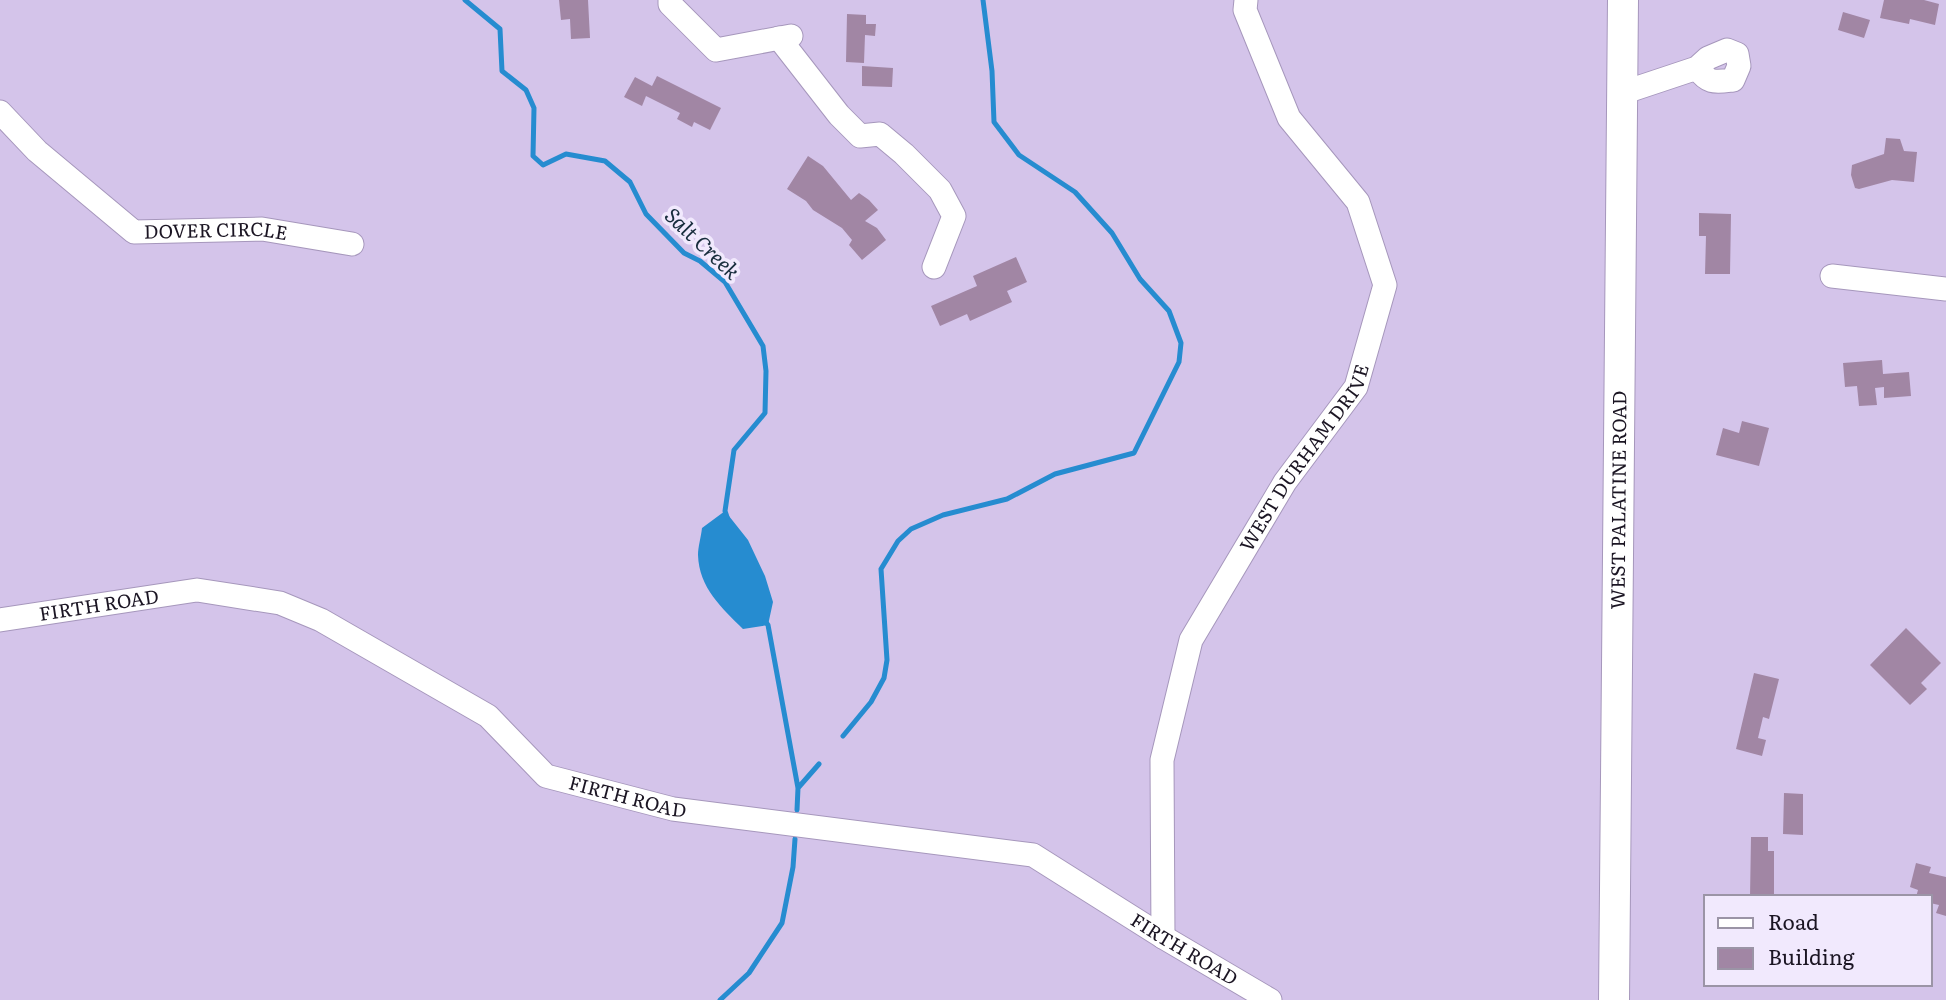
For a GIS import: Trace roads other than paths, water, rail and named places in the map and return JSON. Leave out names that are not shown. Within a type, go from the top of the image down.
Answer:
[{"type":"main road","name":"WEST PALATINE ROAD","points":[[1614,1000],[1623,0]]},
{"type":"street","points":[[670,0],[670,4],[716,50],[785,37],[839,115],[860,136],[880,134],[940,190],[954,216],[934,267]]},
{"type":"street","name":"WEST DURHAM DRIVE","points":[[1163,937],[1162,760],[1191,640],[1285,482],[1356,387],[1385,285],[1358,202],[1289,118],[1245,10],[1246,0]]},
{"type":"street","points":[[1622,93],[1697,68]]},
{"type":"street","name":"DOVER CIRCLE","points":[[0,112],[37,151],[134,232],[262,229],[352,244]]},
{"type":"street","points":[[1832,276],[1946,289]]},
{"type":"street","name":"FIRTH ROAD","points":[[0,620],[197,590],[279,603],[321,620],[488,716],[546,776],[673,809],[1033,855],[1163,937],[1270,1000]]},
{"type":"water","points":[[725,511],[748,540],[765,576],[773,602],[768,625],[743,629],[713,596],[702,578],[698,555],[702,528]]},
{"type":"waterway","name":"Salt Creek","points":[[465,0],[500,29],[502,71],[526,90],[534,108],[533,156],[543,165],[566,154],[605,161],[630,182],[646,214],[684,253],[700,261],[725,282],[763,346],[766,371],[765,413],[734,450],[725,511],[727,517]]},
{"type":"waterway","points":[[843,736],[871,702],[884,678],[887,660],[881,569],[898,541],[911,529],[943,515],[1007,499],[1055,474],[1134,453],[1179,362],[1181,343],[1169,311],[1140,279],[1112,233],[1075,192],[1019,155],[994,122],[992,71],[983,0]]},
{"type":"waterway","name":"Salt Creek","points":[[765,621],[768,625],[798,788],[797,810]]},
{"type":"waterway","points":[[798,788],[819,764]]},
{"type":"waterway","name":"Salt Creek","points":[[720,1000],[749,973],[782,923],[793,867],[795,839]]}]
